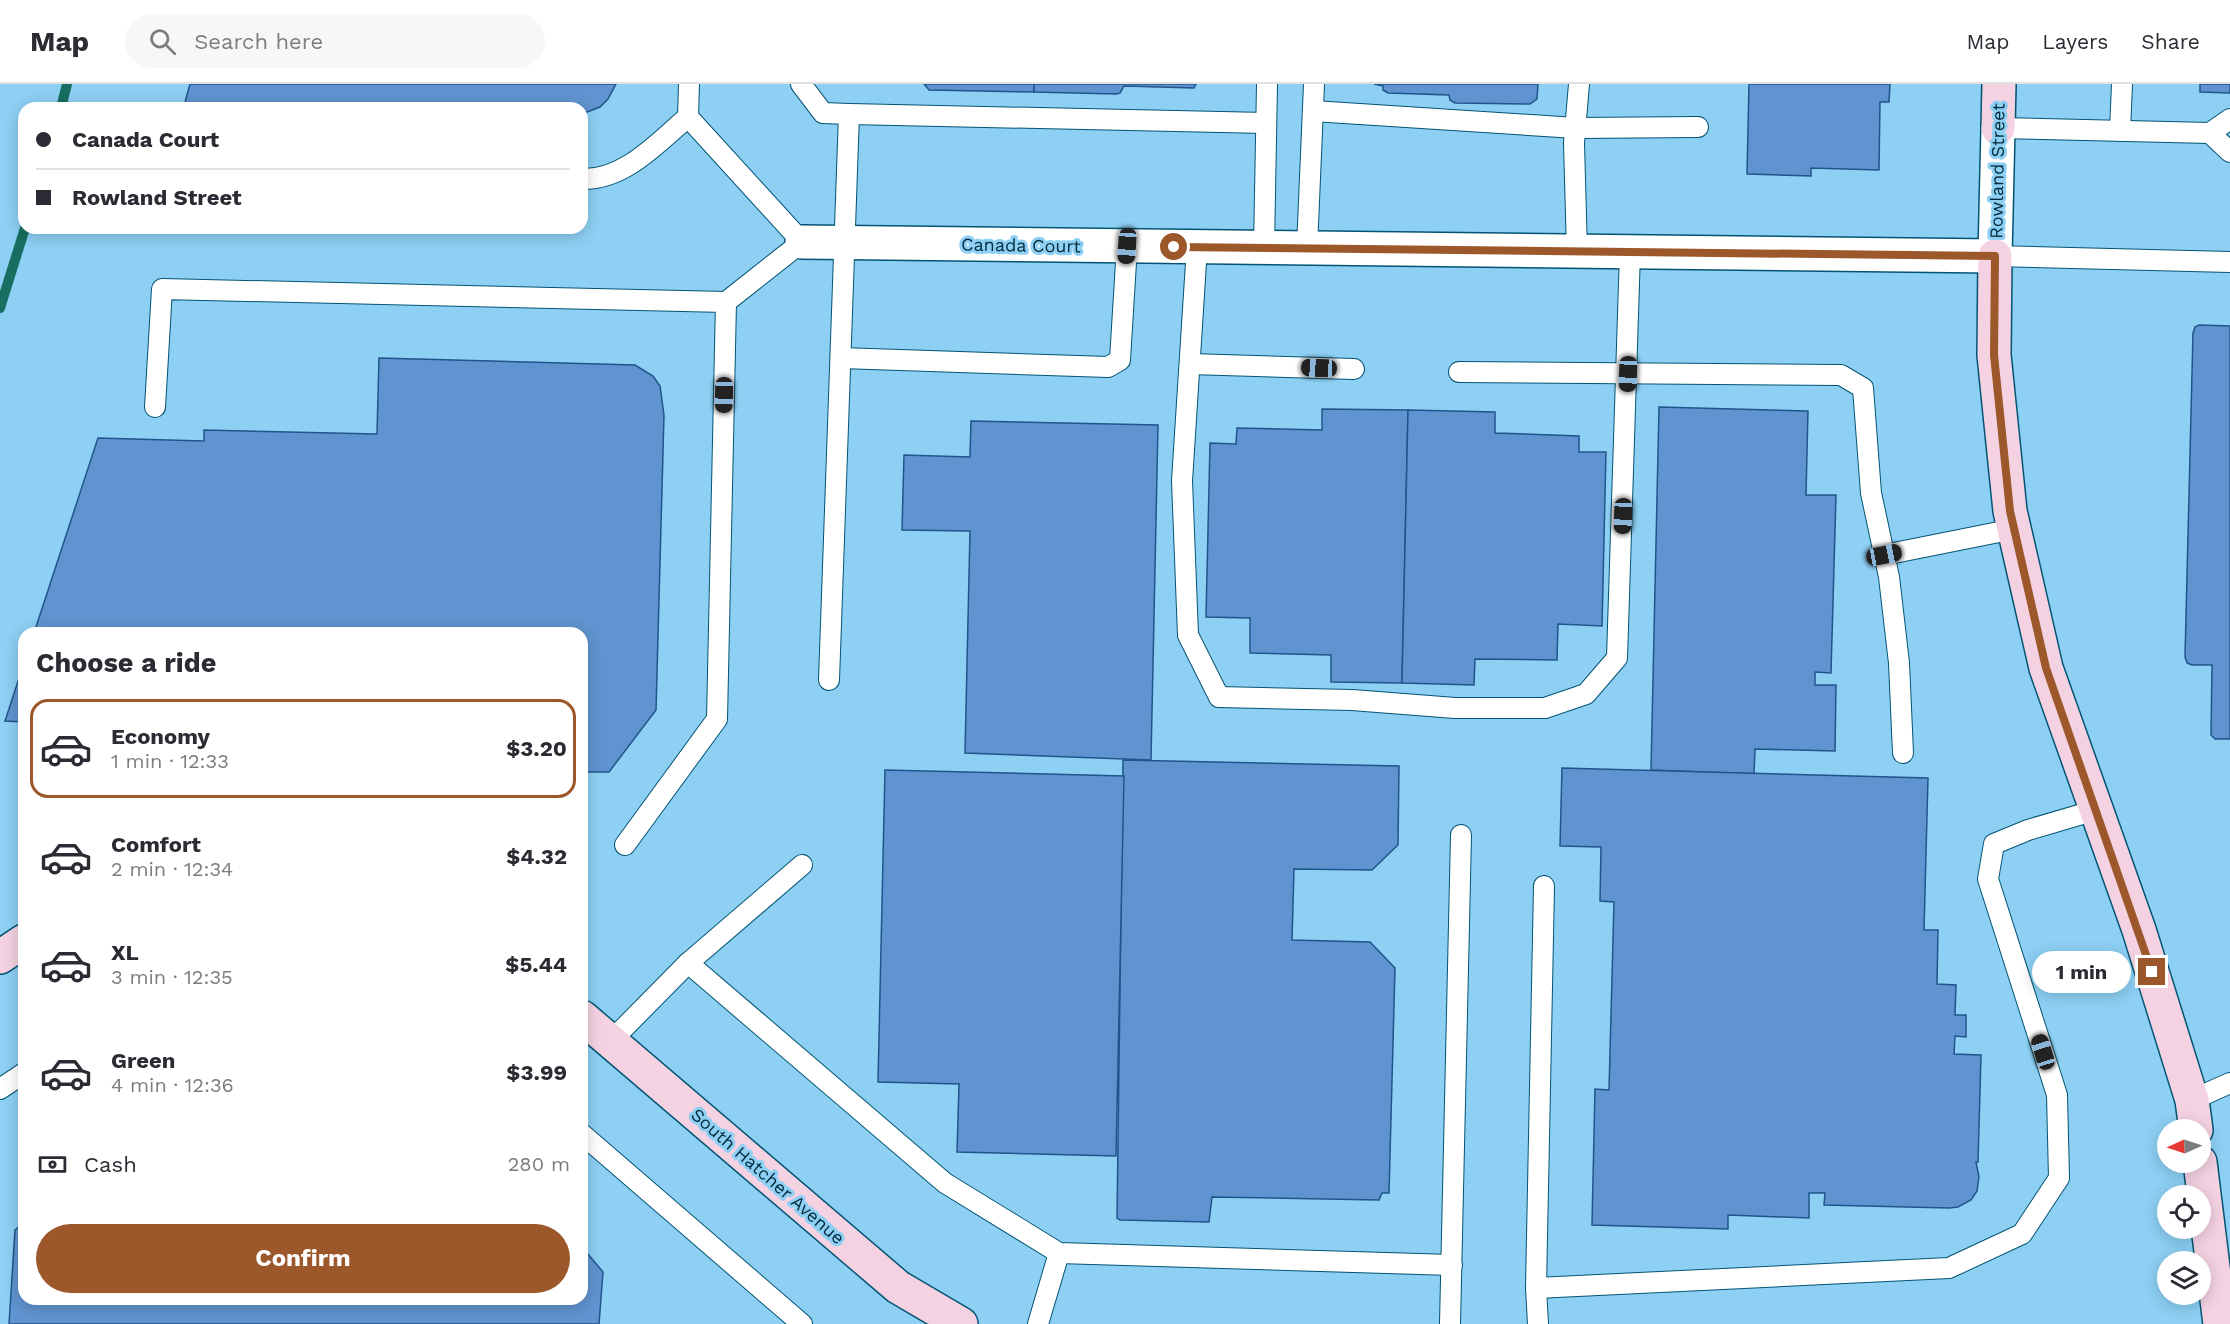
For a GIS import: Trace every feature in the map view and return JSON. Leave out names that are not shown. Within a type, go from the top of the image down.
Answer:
[{"type":"street","name":"Rowland Street","points":[[1999,84],[1994,355],[2010,511],[2046,668],[2139,930],[2194,1115]]},
{"type":"street","name":"Canada Court","points":[[802,242],[1995,256]]},
{"type":"street","points":[[0,957],[18,945]]},
{"type":"street","name":"South Hatcher Avenue","points":[[588,1022],[898,1287],[961,1324]]},
{"type":"street","points":[[2201,1173],[2220,1324]]},
{"type":"lane","points":[[155,407],[162,289],[726,302],[802,242],[688,117],[688,84]]},
{"type":"lane","points":[[801,84],[823,113],[1266,123]]},
{"type":"lane","points":[[1264,248],[1267,84]]},
{"type":"lane","points":[[1307,248],[1314,84]]},
{"type":"lane","points":[[1577,252],[1576,128],[1579,84]]},
{"type":"lane","points":[[2120,131],[2122,84]]},
{"type":"lane","points":[[1313,111],[1576,128],[1698,127]]},
{"type":"lane","points":[[829,680],[849,114]]},
{"type":"lane","points":[[588,179],[622,171],[688,117]]},
{"type":"lane","points":[[1998,128],[2210,133],[2230,119]]},
{"type":"lane","points":[[2210,133],[2230,152]]},
{"type":"lane","points":[[841,358],[1108,368],[1120,360],[1127,246]]},
{"type":"lane","points":[[1197,247],[1182,481],[1188,635],[1219,697],[1353,700],[1455,708],[1545,708],[1586,694],[1617,658],[1628,374],[1630,252]]},
{"type":"lane","points":[[1995,256],[2230,261]]},
{"type":"lane","points":[[625,845],[717,719],[726,302]]},
{"type":"lane","points":[[1190,364],[1354,369]]},
{"type":"lane","points":[[1459,372],[1840,375],[1863,388],[1871,493],[1884,555],[1899,663],[1904,753]]},
{"type":"lane","points":[[1884,555],[2014,529]]},
{"type":"lane","points":[[1536,1288],[1949,1268],[2022,1234],[2059,1178],[2057,1095],[1988,879],[1994,844],[2028,830],[2096,810]]},
{"type":"lane","points":[[1450,1324],[1461,835]]},
{"type":"lane","points":[[611,1041],[688,963],[802,865]]},
{"type":"lane","points":[[1538,1324],[1536,1288],[1544,886]]},
{"type":"lane","points":[[688,963],[945,1184],[1059,1253],[1452,1265]]},
{"type":"lane","points":[[0,1089],[18,1077]]},
{"type":"lane","points":[[2194,1115],[2230,1083]]},
{"type":"lane","points":[[588,1139],[802,1324]]},
{"type":"lane","points":[[1038,1324],[1059,1253]]},
{"type":"building","points":[[190,84],[616,84],[608,99],[600,107],[588,112],[588,102],[185,102]]},
{"type":"building","points":[[924,84],[1034,84],[1034,92],[929,90]]},
{"type":"building","points":[[1034,84],[1196,84],[1194,88],[1124,86],[1120,93],[1116,94],[1034,92]]},
{"type":"building","points":[[1374,84],[1538,84],[1537,99],[1530,104],[1455,103],[1450,100],[1449,95],[1388,93],[1383,90],[1383,86]]},
{"type":"building","points":[[1749,84],[1890,84],[1889,102],[1880,102],[1879,170],[1811,168],[1811,176],[1747,174]]},
{"type":"building","points":[[2200,84],[2230,84],[2230,93],[2200,92]]},
{"type":"building","points":[[2199,325],[2230,326],[2230,739],[2215,739],[2211,735],[2212,665],[2192,665],[2187,663],[2185,657],[2193,333],[2195,327]]},
{"type":"building","points":[[379,358],[635,365],[653,376],[660,386],[664,415],[656,710],[609,772],[588,772],[588,627],[36,627],[98,438],[204,441],[204,430],[377,434]]},
{"type":"building","points":[[1659,407],[1808,411],[1806,495],[1836,495],[1831,673],[1815,672],[1815,685],[1836,685],[1835,751],[1755,749],[1754,774],[1651,770]]},
{"type":"building","points":[[1322,409],[1408,410],[1402,683],[1331,682],[1331,655],[1250,653],[1250,618],[1206,617],[1210,443],[1236,444],[1237,428],[1322,430]]},
{"type":"building","points":[[1408,410],[1495,412],[1495,433],[1579,436],[1579,452],[1606,452],[1602,626],[1558,624],[1557,660],[1475,659],[1474,685],[1402,683]]},
{"type":"building","points":[[971,421],[1158,425],[1151,760],[965,753],[970,531],[902,530],[904,455],[970,457]]},
{"type":"building","points":[[18,681],[18,722],[5,721]]},
{"type":"building","points":[[1123,760],[1399,766],[1398,845],[1372,870],[1294,869],[1292,940],[1370,942],[1395,968],[1389,1193],[1382,1193],[1379,1200],[1212,1197],[1209,1222],[1120,1220],[1117,1218]]},
{"type":"building","points":[[1562,768],[1928,778],[1924,930],[1938,930],[1937,984],[1956,985],[1955,1015],[1966,1015],[1966,1037],[1955,1036],[1954,1054],[1981,1055],[1978,1162],[1976,1162],[1979,1177],[1977,1191],[1971,1200],[1958,1207],[1949,1208],[1824,1205],[1825,1193],[1809,1193],[1809,1218],[1728,1215],[1728,1229],[1592,1225],[1595,1089],[1609,1090],[1614,902],[1600,901],[1601,847],[1560,846]]},
{"type":"building","points":[[885,770],[1124,776],[1116,1156],[957,1152],[959,1084],[878,1082]]},
{"type":"building","points":[[18,1227],[18,1305],[588,1305],[588,1254],[603,1272],[599,1324],[9,1324],[15,1230]]},
{"type":"waterway","points":[[62,102],[67,84]]},
{"type":"waterway","points":[[0,308],[23,234]]},
{"type":"route","points":[[1174,247],[1995,256],[1994,355],[2010,511],[2046,668],[2152,972]]}]
